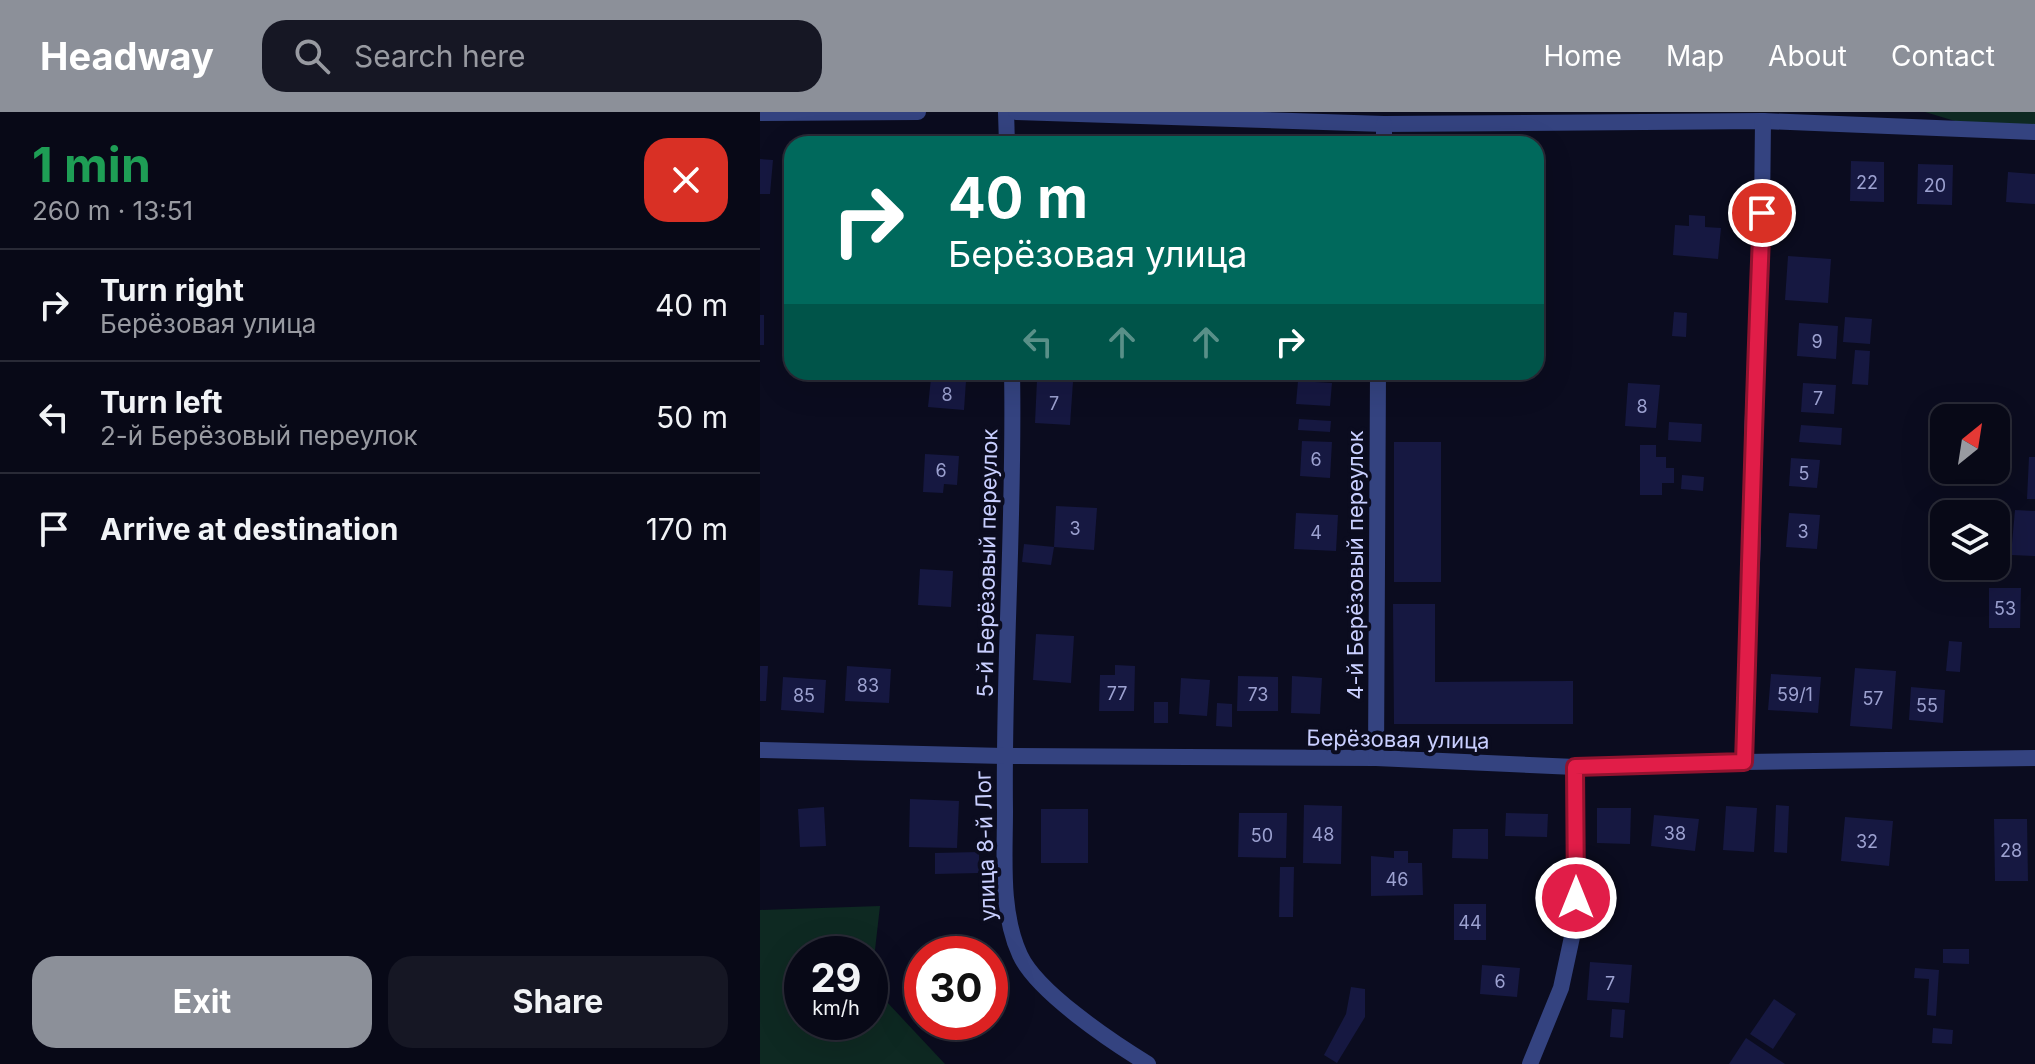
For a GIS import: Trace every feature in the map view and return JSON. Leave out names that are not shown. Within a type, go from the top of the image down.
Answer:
[{"type":"street","points":[[760,113],[918,112]]},
{"type":"street","points":[[1006,112],[1007,136]]},
{"type":"street","points":[[1016,112],[1384,124],[1763,121],[2035,132]]},
{"type":"street","points":[[1744,762],[1763,121]]},
{"type":"street","points":[[1384,124],[1384,136]]},
{"type":"street","name":"5-й Берёзовый переулок","points":[[1004,756],[1012,380]]},
{"type":"street","name":"4-й Берёзовый переулок","points":[[1376,758],[1378,380]]},
{"type":"street","name":"Берёзовая улица","points":[[760,750],[1004,756],[1376,758],[1575,767],[2035,758]]},
{"type":"street","name":"улица 8-й Лог","points":[[1004,756],[1007,900],[1010,931],[1021,958],[1059,1002],[1148,1064]]},
{"type":"street","points":[[1530,1064],[1561,988],[1575,923],[1575,767]]},
{"type":"green space","points":[[1925,112],[2035,112],[2035,126],[1955,121]]},
{"type":"green space","points":[[880,906],[877,936],[784,936],[784,1040],[888,1040],[888,1003],[904,1020],[904,1040],[923,1040],[945,1064],[760,1064],[760,910]]},
{"type":"building","points":[[760,159],[773,160],[770,194],[760,194]]},
{"type":"building","points":[[1851,161],[1884,162],[1884,202],[1850,201]]},
{"type":"building","points":[[1918,164],[1953,165],[1952,205],[1917,204]]},
{"type":"building","points":[[2008,172],[2035,174],[2035,204],[2006,202]]},
{"type":"building","points":[[1689,215],[1705,216],[1705,227],[1721,228],[1718,259],[1673,255],[1675,225],[1689,226]]},
{"type":"building","points":[[1788,256],[1831,259],[1828,303],[1785,300]]},
{"type":"building","points":[[1674,312],[1687,313],[1686,337],[1672,336]]},
{"type":"building","points":[[760,315],[764,315],[764,345],[760,345]]},
{"type":"building","points":[[1845,317],[1872,319],[1870,344],[1843,342]]},
{"type":"building","points":[[1799,323],[1838,326],[1836,359],[1797,356]]},
{"type":"building","points":[[1855,350],[1870,351],[1868,385],[1852,384]]},
{"type":"building","points":[[931,380],[966,381],[964,410],[928,407]]},
{"type":"building","points":[[1037,380],[1073,382],[1070,425],[1035,423]]},
{"type":"building","points":[[1298,381],[1332,383],[1330,406],[1296,404]]},
{"type":"building","points":[[1628,383],[1660,385],[1656,428],[1625,426]]},
{"type":"building","points":[[1803,383],[1836,385],[1834,414],[1801,412]]},
{"type":"building","points":[[1299,419],[1331,421],[1330,432],[1298,430]]},
{"type":"building","points":[[1669,422],[1702,424],[1701,442],[1668,440]]},
{"type":"building","points":[[1801,425],[1842,428],[1841,445],[1799,442]]},
{"type":"building","points":[[1302,441],[1332,442],[1330,478],[1300,476]]},
{"type":"building","points":[[1394,442],[1441,442],[1441,582],[1394,582]]},
{"type":"building","points":[[1640,445],[1656,445],[1656,457],[1666,457],[1666,468],[1674,468],[1674,483],[1662,483],[1662,495],[1640,495]]},
{"type":"building","points":[[925,454],[959,456],[957,485],[944,484],[943,493],[923,492]]},
{"type":"building","points":[[2029,457],[2035,457],[2035,499],[2027,499]]},
{"type":"building","points":[[1791,458],[1820,460],[1817,488],[1789,486]]},
{"type":"building","points":[[1682,475],[1704,477],[1703,491],[1681,489]]},
{"type":"building","points":[[1056,506],[1097,508],[1094,550],[1054,547]]},
{"type":"building","points":[[2015,510],[2035,511],[2035,556],[2011,555]]},
{"type":"building","points":[[1296,513],[1338,515],[1336,551],[1294,549]]},
{"type":"building","points":[[1789,513],[1820,515],[1817,549],[1786,547]]},
{"type":"building","points":[[1024,544],[1054,547],[1051,565],[1022,562]]},
{"type":"building","points":[[920,569],[953,571],[951,607],[918,605]]},
{"type":"building","points":[[1989,588],[2021,588],[2020,628],[1989,628]]},
{"type":"building","points":[[1393,604],[1435,604],[1435,682],[1573,681],[1573,724],[1394,724]]},
{"type":"building","points":[[1036,634],[1074,636],[1071,683],[1033,680]]},
{"type":"building","points":[[1949,641],[1962,642],[1960,672],[1946,671]]},
{"type":"building","points":[[1115,665],[1135,666],[1134,711],[1099,711],[1100,675],[1115,675]]},
{"type":"building","points":[[760,666],[768,666],[766,701],[760,701]]},
{"type":"building","points":[[847,666],[891,669],[889,703],[845,701]]},
{"type":"building","points":[[1855,668],[1896,671],[1892,729],[1850,726]]},
{"type":"building","points":[[1771,674],[1821,677],[1818,713],[1768,710]]},
{"type":"building","points":[[1238,676],[1278,677],[1278,711],[1237,711]]},
{"type":"building","points":[[1292,676],[1322,678],[1320,714],[1291,713]]},
{"type":"building","points":[[783,677],[826,680],[824,713],[781,710]]},
{"type":"building","points":[[1181,678],[1210,680],[1207,716],[1179,714]]},
{"type":"building","points":[[1911,687],[1945,690],[1943,723],[1909,720]]},
{"type":"building","points":[[1154,702],[1168,702],[1168,723],[1154,723]]},
{"type":"building","points":[[1217,703],[1232,704],[1232,727],[1216,726]]},
{"type":"building","points":[[910,799],[959,801],[957,848],[909,847]]},
{"type":"building","points":[[1304,805],[1342,806],[1341,864],[1303,863]]},
{"type":"building","points":[[1776,805],[1789,806],[1787,853],[1774,852]]},
{"type":"building","points":[[1726,806],[1757,808],[1754,852],[1723,850]]},
{"type":"building","points":[[824,807],[826,846],[800,847],[798,809]]},
{"type":"building","points":[[1597,808],[1631,808],[1630,844],[1597,843]]},
{"type":"building","points":[[1041,809],[1088,809],[1088,863],[1041,863]]},
{"type":"building","points":[[1239,813],[1287,813],[1286,858],[1238,857]]},
{"type":"building","points":[[1506,813],[1548,814],[1547,837],[1505,836]]},
{"type":"building","points":[[1654,815],[1699,819],[1695,851],[1651,846]]},
{"type":"building","points":[[1845,817],[1893,821],[1889,866],[1841,861]]},
{"type":"building","points":[[1994,819],[2027,819],[2028,881],[1995,881]]},
{"type":"building","points":[[1453,829],[1488,829],[1488,859],[1452,858]]},
{"type":"building","points":[[1394,851],[1408,851],[1408,863],[1422,863],[1423,895],[1371,896],[1371,856],[1394,858]]},
{"type":"building","points":[[979,852],[979,873],[935,874],[935,853]]},
{"type":"building","points":[[1280,867],[1294,867],[1293,917],[1279,917]]},
{"type":"building","points":[[1454,904],[1486,904],[1486,940],[1454,940]]},
{"type":"building","points":[[1943,949],[1969,949],[1969,964],[1943,963]]},
{"type":"building","points":[[1590,962],[1632,965],[1629,1003],[1587,1000]]},
{"type":"building","points":[[1482,965],[1520,968],[1517,997],[1480,994]]},
{"type":"building","points":[[1915,968],[1939,970],[1936,1016],[1927,1015],[1929,979],[1914,978]]},
{"type":"building","points":[[1351,987],[1365,989],[1365,1017],[1337,1063],[1324,1055],[1346,1014]]},
{"type":"building","points":[[1774,999],[1796,1014],[1773,1049],[1750,1034]]},
{"type":"building","points":[[1612,1009],[1625,1010],[1623,1038],[1610,1037]]},
{"type":"building","points":[[1933,1028],[1953,1030],[1952,1044],[1932,1043]]},
{"type":"building","points":[[1746,1038],[1785,1064],[1729,1064]]},
{"type":"route","points":[[1576,898],[1575,767],[1744,762],[1753,538],[1752,436],[1762,213]]}]
